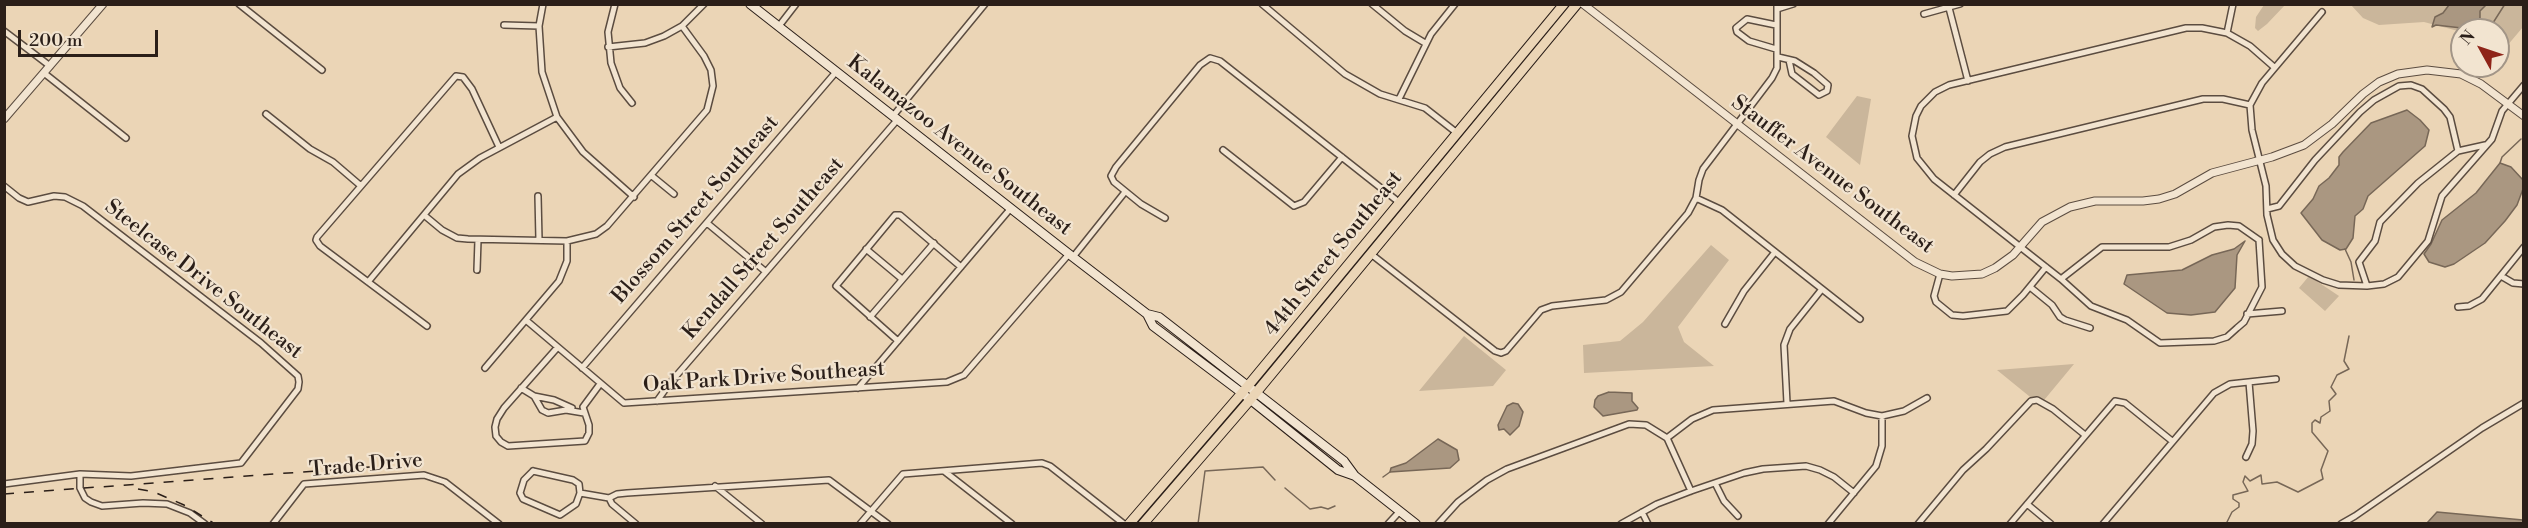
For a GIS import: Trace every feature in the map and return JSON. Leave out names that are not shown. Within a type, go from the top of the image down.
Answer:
[{"type":"main road","name":"Kalamazoo Avenue Southeast","points":[[750,4],[1148,314],[1159,317],[1176,330],[1338,470],[1355,476],[1416,524]]},
{"type":"main road","name":"44th Street Southeast","points":[[1143,524],[1181,480],[1352,260],[1564,4]]},
{"type":"main road","name":"44th Street Southeast","points":[[1130,524],[1181,464],[1249,393],[1371,254],[1577,4]]},
{"type":"main road","points":[[1502,95],[1502,83],[1516,67],[1516,61]]},
{"type":"main road","points":[[1456,151],[1459,141],[1457,133]]},
{"type":"main road","points":[[1371,254],[1369,247],[1374,234]]},
{"type":"main road","points":[[1351,277],[1354,269],[1352,260]]},
{"type":"main road","name":"Kalamazoo Avenue Southeast","points":[[1148,314],[1153,326],[1337,455],[1345,461],[1355,476]]},
{"type":"main road","points":[[1160,331],[1164,327],[1176,330]]},
{"type":"main road","points":[[1319,454],[1330,460],[1337,455]]},
{"type":"main road","points":[[1181,464],[1178,473],[1181,480]]},
{"type":"main road","points":[[1136,524],[1139,513]]},
{"type":"street","points":[[239,4],[322,70]]},
{"type":"street","points":[[543,4],[540,26],[543,72],[557,117],[583,152],[634,197]]},
{"type":"street","points":[[615,4],[608,32],[608,47],[620,88],[632,102]]},
{"type":"street","points":[[608,47],[645,43],[664,36],[682,26],[704,4]]},
{"type":"street","points":[[779,26],[796,4]]},
{"type":"street","name":"Kendall Street Southeast","points":[[657,401],[895,118],[985,4]]},
{"type":"street","points":[[1262,4],[1345,74],[1380,94],[1425,108],[1457,133]]},
{"type":"street","points":[[1372,4],[1405,31],[1425,43]]},
{"type":"street","points":[[1399,99],[1415,69],[1425,43],[1455,4]]},
{"type":"street","name":"Stauffer Avenue Southeast","points":[[1583,4],[1915,262],[1940,274],[1965,276],[1982,274],[2003,263],[2042,222],[2070,207],[2093,201],[2159,199],[2175,194],[2211,173],[2304,145],[2319,136],[2379,82],[2410,71],[2446,71],[2461,74],[2481,84],[2523,116]]},
{"type":"street","points":[[1371,254],[1495,351],[1506,351],[1536,316],[1546,309],[1606,300],[1621,292],[1676,228],[1696,198],[1698,180],[1703,169],[1772,78],[1777,68],[1778,57],[1776,49],[1777,7],[1793,4]]},
{"type":"street","points":[[1924,14],[1960,4]]},
{"type":"street","points":[[2227,33],[2233,4]]},
{"type":"street","points":[[4,119],[101,5]]},
{"type":"street","points":[[1948,6],[1968,81]]},
{"type":"street","points":[[2322,12],[2274,67],[2258,88],[2250,105],[2252,130],[2266,186],[2270,232],[2282,254],[2305,272],[2339,285],[2367,286],[2391,281],[2406,268],[2428,242],[2442,196],[2498,129],[2499,117],[2523,85]]},
{"type":"street","points":[[1776,25],[1747,19],[1736,28],[1737,32],[1749,41],[1776,49]]},
{"type":"street","points":[[504,25],[540,26]]},
{"type":"street","points":[[424,215],[442,230],[457,238],[567,241],[596,234],[615,219],[701,118],[712,96],[711,70],[704,56],[682,26]]},
{"type":"street","points":[[2259,240],[2262,287],[2244,322],[2227,338],[2160,343],[2127,320],[2091,306],[2061,279],[1926,172],[1917,158],[1912,143],[1913,126],[1921,106],[1935,92],[1968,81],[2186,28],[2202,27],[2227,33],[2250,46],[2274,67]]},
{"type":"street","points":[[4,31],[50,66]]},
{"type":"street","points":[[1778,57],[1795,61],[1823,80],[1828,85],[1827,91],[1819,95],[1792,74],[1789,60]]},
{"type":"street","points":[[1165,218],[1152,212],[1125,192],[1111,176],[1200,65],[1210,58],[1220,61],[1400,203]]},
{"type":"street","name":"Blossom Street Southeast","points":[[582,368],[836,72]]},
{"type":"street","points":[[44,73],[126,138]]},
{"type":"street","points":[[427,326],[320,246],[316,240],[456,76],[464,77],[472,89],[499,147]]},
{"type":"street","points":[[2267,209],[2279,206],[2315,160],[2360,112],[2373,100],[2399,86],[2422,89],[2444,109],[2450,117],[2458,151]]},
{"type":"street","points":[[1954,195],[1980,162],[1990,154],[2006,147],[2203,99],[2223,99],[2250,105]]},
{"type":"street","points":[[266,114],[310,150],[333,162],[361,186]]},
{"type":"street","points":[[368,282],[458,174],[499,147],[557,117]]},
{"type":"street","points":[[2367,286],[2359,262],[2375,241],[2380,222],[2418,183],[2458,151],[2486,145]]},
{"type":"street","points":[[1223,150],[1294,206],[1305,202],[1342,157]]},
{"type":"street","points":[[652,176],[674,194]]},
{"type":"street","name":"Steelcase Drive Southeast","points":[[4,186],[28,202],[43,197],[65,197],[83,206],[261,343],[298,376],[298,389],[241,463],[131,476],[80,474],[4,484]]},
{"type":"street","points":[[1071,255],[1125,192]]},
{"type":"street","points":[[538,196],[539,240]]},
{"type":"street","points":[[1696,198],[1722,210],[1860,319]]},
{"type":"street","points":[[858,388],[1011,208]]},
{"type":"street","points":[[897,341],[836,286],[897,213],[961,267]]},
{"type":"street","points":[[707,223],[766,272]]},
{"type":"street","points":[[2061,279],[2102,247],[2169,247],[2191,240],[2214,227],[2228,225],[2239,226],[2259,240]]},
{"type":"street","points":[[2259,240],[2270,232]]},
{"type":"street","points":[[477,270],[478,240]]},
{"type":"street","points":[[485,368],[559,281],[567,261],[567,241]]},
{"type":"street","points":[[870,317],[934,243]]},
{"type":"street","points":[[2458,307],[2469,306],[2482,300],[2523,247]]},
{"type":"street","points":[[866,249],[902,279]]},
{"type":"street","points":[[1725,324],[1744,291],[1775,252]]},
{"type":"street","name":"Oak Park Drive Southeast","points":[[526,321],[624,403],[947,382],[961,377],[1071,255]]},
{"type":"street","points":[[1940,274],[1934,296],[1940,305],[1957,316],[2003,312],[2016,304],[2046,267]]},
{"type":"street","points":[[2501,276],[2513,283],[2523,285]]},
{"type":"street","points":[[2030,287],[2052,305],[2060,317],[2090,328]]},
{"type":"street","points":[[1787,403],[1784,345],[1792,327],[1822,289]]},
{"type":"street","points":[[2247,314],[2282,311]]},
{"type":"street","points":[[557,348],[504,408],[495,427],[496,436],[508,446],[585,441],[589,433],[589,425],[583,407],[600,384]]},
{"type":"street","points":[[2103,524],[2214,393],[2230,384],[2276,380]]},
{"type":"street","points":[[2246,457],[2253,438],[2249,382]]},
{"type":"street","points":[[521,388],[534,396],[554,400],[584,413]]},
{"type":"street","points":[[534,396],[542,410],[548,413],[576,410]]},
{"type":"street","points":[[1667,438],[1692,419],[1709,411],[1834,401],[1866,413],[1882,416],[1904,411],[1927,398]]},
{"type":"street","points":[[1918,524],[1963,470],[2031,401],[2037,400],[2053,408],[2085,435]]},
{"type":"street","points":[[2010,524],[2109,406],[2120,400],[2172,441]]},
{"type":"street","points":[[2341,524],[2482,428],[2523,403]]},
{"type":"street","points":[[1828,524],[1874,469],[1882,446],[1882,416]]},
{"type":"street","points":[[1438,524],[1458,502],[1487,480],[1507,469],[1620,426],[1637,423],[1657,429],[1667,438],[1690,491]]},
{"type":"street","points":[[860,524],[903,474],[1046,464],[1124,524]]},
{"type":"street","points":[[1621,524],[1690,491],[1753,471],[1806,466],[1824,471],[1854,493]]},
{"type":"street","points":[[533,471],[573,480],[579,484],[580,493],[576,504],[560,515],[523,499],[520,493],[524,480],[533,471]]},
{"type":"street","points":[[944,471],[1012,524]]},
{"type":"street","points":[[80,474],[80,488],[85,498],[91,502],[102,506],[167,504],[190,513],[205,524]]},
{"type":"street","name":"Trade Drive","points":[[273,524],[304,484],[424,475],[445,482],[499,524]]},
{"type":"street","points":[[580,493],[609,498],[627,493],[829,480],[888,524]]},
{"type":"street","points":[[1715,483],[1724,501],[1738,516]]},
{"type":"street","points":[[715,486],[762,524]]},
{"type":"street","points":[[609,498],[612,504],[636,524]]},
{"type":"street","points":[[2027,504],[2051,524]]},
{"type":"street","points":[[1388,524],[1400,511]]},
{"type":"street","points":[[1642,512],[1648,524]]},
{"type":"shaded area","points":[[2449,4],[2486,5],[2480,11],[2480,18],[2450,18],[2450,27],[2436,25],[2432,27],[2435,17],[2443,13]]},
{"type":"shaded area","points":[[2264,5],[2285,5],[2258,31],[2255,28],[2256,17]]},
{"type":"shaded area","points":[[2351,5],[2523,5],[2523,27],[2510,42],[2510,18],[2450,18],[2450,29],[2424,22],[2379,25],[2363,18]]},
{"type":"shaded area","points":[[1857,96],[1871,99],[1860,165],[1826,137]]},
{"type":"shaded area","points":[[2407,110],[2429,130],[2425,146],[2368,196],[2363,209],[2355,216],[2353,238],[2346,249],[2340,250],[2322,240],[2301,213],[2313,199],[2319,186],[2339,165],[2339,157],[2371,123]]},
{"type":"shaded area","points":[[2500,163],[2511,167],[2523,180],[2523,189],[2517,205],[2485,243],[2454,264],[2445,267],[2429,262],[2424,254],[2442,220],[2476,193]]},
{"type":"shaded area","points":[[2245,241],[2237,255],[2235,288],[2215,312],[2191,315],[2167,313],[2124,284],[2127,275],[2182,270],[2212,255],[2234,249]]},
{"type":"shaded area","points":[[1711,245],[1729,260],[1678,327],[1684,342],[1714,366],[1584,373],[1583,345],[1620,341],[1643,322]]},
{"type":"shaded area","points":[[2309,276],[2339,296],[2325,311],[2299,288]]},
{"type":"shaded area","points":[[1464,336],[1506,370],[1493,386],[1419,391]]},
{"type":"shaded area","points":[[2074,364],[2040,405],[1997,370]]},
{"type":"shaded area","points":[[1609,392],[1632,393],[1632,401],[1638,408],[1637,410],[1603,416],[1594,407],[1595,400],[1598,396]]},
{"type":"shaded area","points":[[1513,403],[1518,404],[1523,412],[1519,426],[1510,435],[1504,429],[1499,430],[1498,425],[1507,406]]},
{"type":"shaded area","points":[[1438,439],[1457,450],[1459,460],[1450,468],[1390,472],[1391,468],[1406,463]]},
{"type":"shaded area","points":[[2437,512],[2523,520],[2523,523],[2427,523]]},
{"type":"waterway","points":[[2496,18],[2505,4]]},
{"type":"waterway","points":[[2500,163],[2502,157],[2521,139]]},
{"type":"waterway","points":[[2345,249],[2351,262],[2354,280]]},
{"type":"waterway","points":[[2226,524],[2232,512],[2239,507],[2233,495],[2248,491],[2243,482],[2245,476],[2250,481],[2261,475],[2262,484],[2277,482],[2298,492],[2323,479],[2321,470],[2328,451],[2312,432],[2312,423],[2315,420],[2320,423],[2321,417],[2330,411],[2329,401],[2336,394],[2331,387],[2337,375],[2349,369],[2344,361],[2349,336]]},
{"type":"waterway","points":[[1198,524],[1205,471],[1263,467],[1275,480]]},
{"type":"waterway","points":[[1383,477],[1390,472]]},
{"type":"waterway","points":[[1285,488],[1310,509],[1321,507],[1328,509],[1335,506]]},
{"type":"railway","points":[[4,494],[383,466]]},
{"type":"railway","points":[[138,489],[154,492],[184,505],[215,524]]}]
